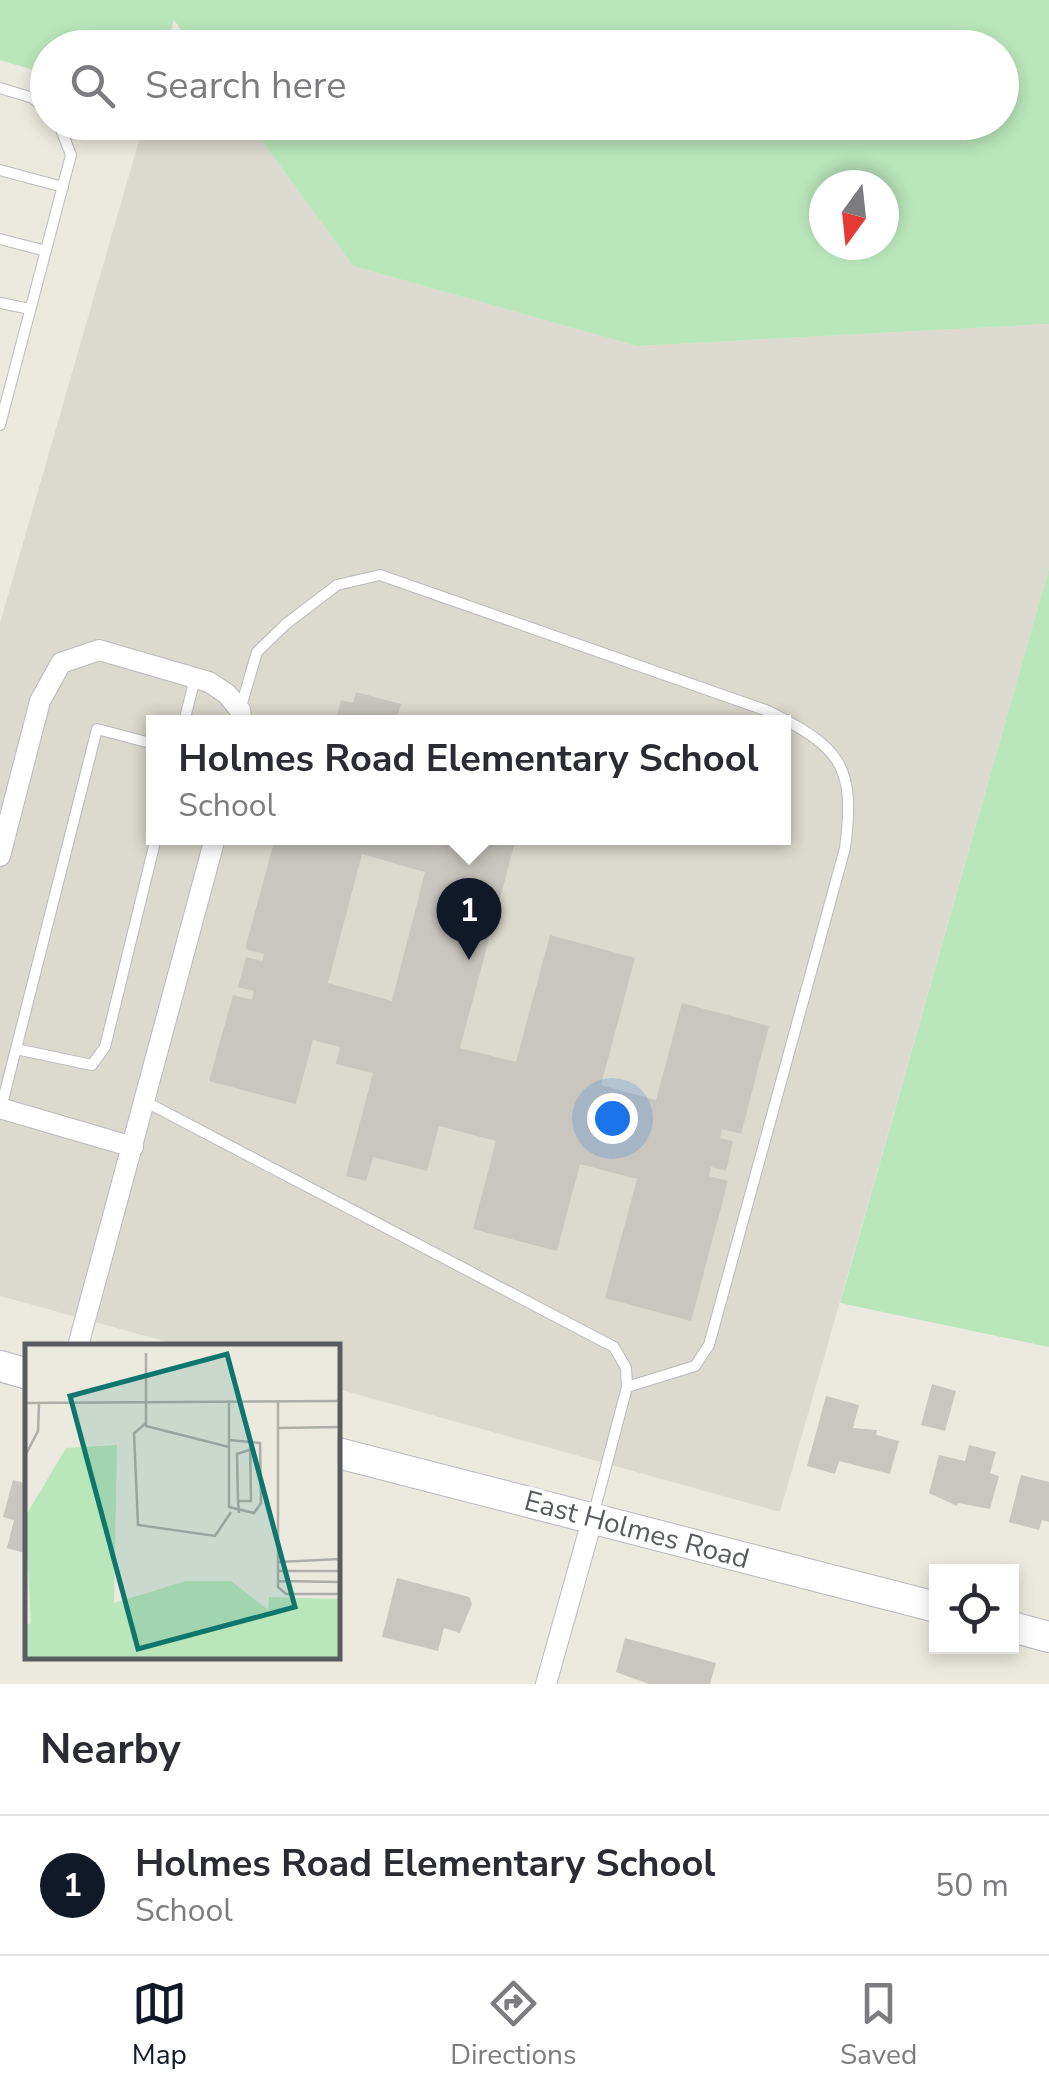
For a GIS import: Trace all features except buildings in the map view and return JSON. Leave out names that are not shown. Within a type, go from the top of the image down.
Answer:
[{"type":"main road","points":[[0,1366],[25,1373]]},
{"type":"main road","name":"East Holmes Road","points":[[340,1453],[929,1606]]},
{"type":"main road","points":[[1019,1629],[1049,1637]]},
{"type":"street","points":[[0,856],[40,701],[61,664],[99,650],[195,678],[228,694],[239,715]]},
{"type":"street","points":[[79,1344],[213,845]]},
{"type":"street","points":[[0,1109],[133,1147]]},
{"type":"street","points":[[546,1684],[593,1517]]},
{"type":"lane","points":[[0,88],[30,97]]},
{"type":"lane","points":[[0,425],[71,155],[65,140]]},
{"type":"lane","points":[[0,170],[63,187]]},
{"type":"lane","points":[[0,239],[46,251]]},
{"type":"lane","points":[[0,302],[30,309]]},
{"type":"lane","points":[[240,715],[257,652],[286,624],[337,586],[380,575],[776,715]]},
{"type":"lane","points":[[186,715],[195,678]]},
{"type":"lane","points":[[628,1387],[695,1366],[709,1346],[846,848],[851,807],[842,769],[818,736],[791,722]]},
{"type":"lane","points":[[0,1109],[97,729],[146,742]]},
{"type":"lane","points":[[16,1048],[92,1065],[105,1048],[154,845]]},
{"type":"lane","points":[[146,1102],[590,1331],[614,1347],[626,1368],[628,1387],[593,1517]]},
{"type":"shaded area","points":[[139,140],[261,140],[353,266],[637,346],[1049,324],[1049,568],[780,1512],[340,1390],[340,1344],[175,1344],[0,1296],[0,623]]},
{"type":"green space","points":[[0,0],[1049,0],[1049,324],[637,346],[353,266],[261,140],[1019,140],[1019,30],[181,30],[174,20],[171,30],[30,30],[30,69],[0,60]]},
{"type":"green space","points":[[1049,568],[1049,1347],[840,1303]]},
{"type":"place","name":"Holmes Road Elementary School","points":[[469,960]]}]
